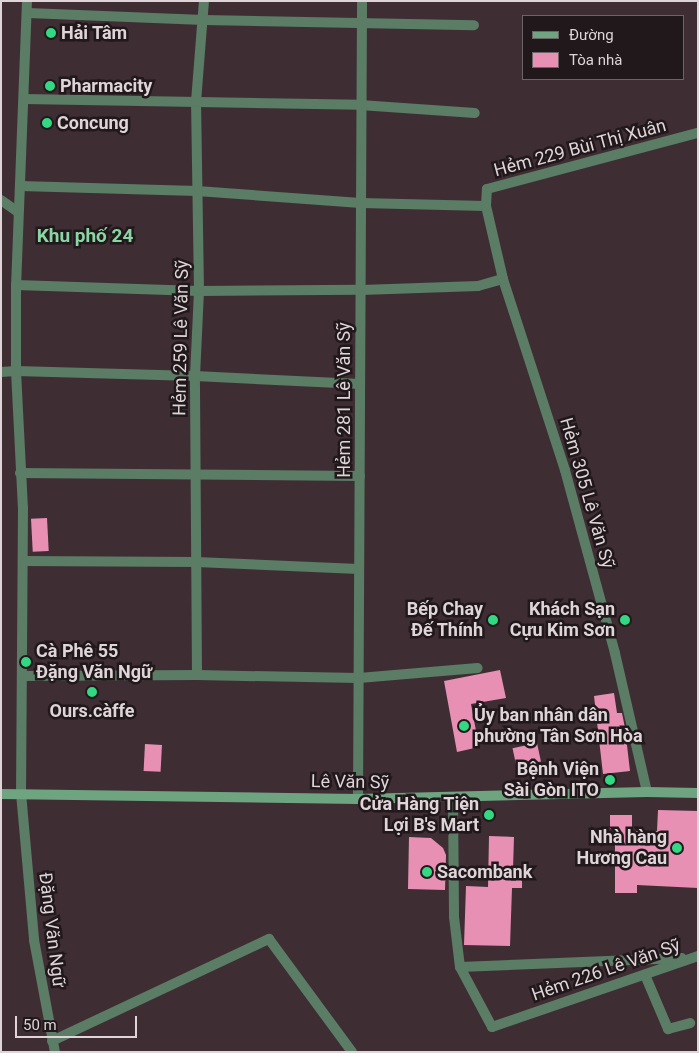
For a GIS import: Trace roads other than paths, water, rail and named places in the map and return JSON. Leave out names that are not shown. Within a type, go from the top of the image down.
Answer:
[{"type":"main road","name":"Lê Văn Sỹ","points":[[1,794],[358,799],[647,792],[698,793]]},
{"type":"street","name":"Đặng Văn Ngữ","points":[[27,1],[16,285],[16,371],[20,473],[24,508],[21,793],[34,940],[55,1052]]},
{"type":"street","name":"Hẻm 259 Lê Văn Sỹ","points":[[197,675],[196,376],[199,291],[196,102],[204,20],[204,1]]},
{"type":"street","name":"Hẻm 281 Lê Văn Sỹ","points":[[358,799],[362,1]]},
{"type":"street","points":[[28,13],[204,20],[474,25]]},
{"type":"street","points":[[24,99],[360,106],[475,113]]},
{"type":"street","name":"Hẻm 229 Bùi Thị Xuân","points":[[486,206],[487,189],[698,133]]},
{"type":"street","points":[[20,186],[197,192],[361,203],[486,206]]},
{"type":"street","points":[[1,200],[18,212]]},
{"type":"street","name":"Hẻm 305 Lê Văn Sỹ","points":[[486,206],[502,279],[565,470],[615,653],[647,792]]},
{"type":"street","points":[[16,285],[199,291],[361,290],[478,286],[502,279]]},
{"type":"street","points":[[1,372],[196,376],[360,384]]},
{"type":"street","points":[[20,473],[197,473],[360,476]]},
{"type":"street","points":[[24,561],[196,562],[359,569]]},
{"type":"street","points":[[22,676],[197,675],[359,678],[478,668]]},
{"type":"street","name":"Hẻm 226 Lê Văn Sỹ","points":[[453,798],[454,917],[460,967],[492,1027],[696,957]]},
{"type":"street","points":[[52,1041],[269,939],[352,1052]]},
{"type":"street","name":"Hẻm 226 Lê Văn Sỹ","points":[[460,967],[696,957]]},
{"type":"street","points":[[645,974],[668,1029],[690,1024]]},
{"type":"place","name":"Hải Tâm","points":[[51,33]]},
{"type":"place","name":"Pharmacity","points":[[50,86]]},
{"type":"place","name":"Concung","points":[[47,123]]},
{"type":"place","name":"Bếp Chay Đế Thính","points":[[493,620]]},
{"type":"place","name":"Khách Sạn Cựu Kim Sơn","points":[[625,620]]},
{"type":"place","name":"Cà Phê 55 Đặng Văn Ngữ","points":[[26,662]]},
{"type":"place","name":"Ours.càffe","points":[[92,692]]},
{"type":"place","name":"Ủy ban nhân dân phường Tân Sơn Hòa","points":[[464,726]]},
{"type":"place","name":"Bệnh Viện Sài Gòn ITO","points":[[610,780]]},
{"type":"place","name":"Cửa Hàng Tiện Lợi B's Mart","points":[[489,815]]},
{"type":"place","name":"Nhà hàng Hương Cau","points":[[677,848]]},
{"type":"place","name":"Sacombank","points":[[427,872]]},
{"type":"district","name":"Khu phố 24","points":[[85,236]]}]
